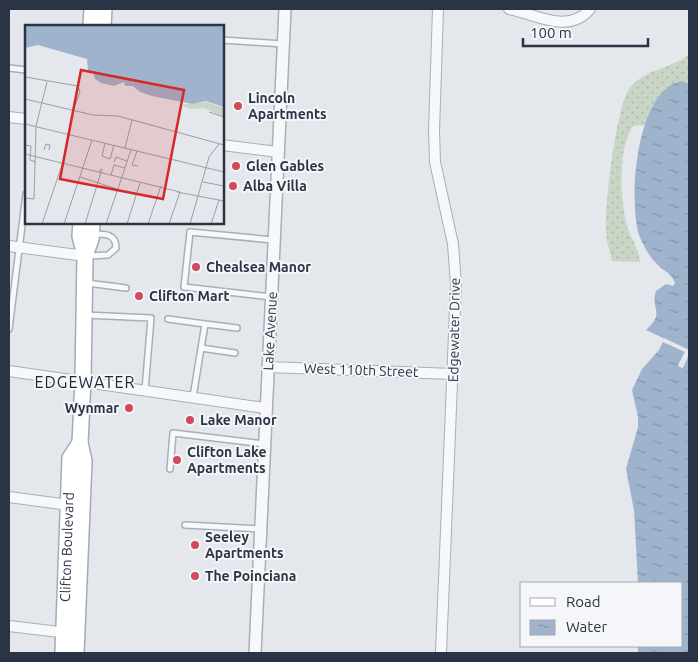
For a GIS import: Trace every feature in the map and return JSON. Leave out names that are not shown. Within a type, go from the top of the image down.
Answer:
[{"type":"main road","points":[[91,25],[92,9]]},
{"type":"main road","points":[[103,25],[104,9]]},
{"type":"main road","name":"Clifton Boulevard","points":[[63,653],[70,633],[84,461],[80,443],[84,380],[85,256],[80,236],[81,224]]},
{"type":"main road","name":"Clifton Boulevard","points":[[85,256],[91,240],[92,228]]},
{"type":"main road","name":"Clifton Boulevard","points":[[76,653],[70,633],[69,504],[70,458],[80,443]]},
{"type":"street","name":"Lake Avenue","points":[[255,653],[285,9]]},
{"type":"street","name":"Edgewater Drive","points":[[438,9],[434,131],[435,162],[453,244],[456,285],[441,653]]},
{"type":"street","points":[[509,9],[548,20],[564,21],[583,17],[590,9]]},
{"type":"street","points":[[9,117],[25,119]]},
{"type":"street","points":[[224,145],[278,152]]},
{"type":"street","points":[[9,246],[85,256]]},
{"type":"street","name":"West 110th Street","points":[[268,367],[453,374]]},
{"type":"street","points":[[9,371],[84,380],[266,408]]},
{"type":"street","points":[[9,497],[69,504]]},
{"type":"street","points":[[9,626],[70,633]]},
{"type":"lane","points":[[224,40],[283,44]]},
{"type":"lane","points":[[9,68],[25,70]]},
{"type":"lane","points":[[9,329],[25,203]]},
{"type":"lane","points":[[85,256],[108,255],[116,248],[116,242],[112,237],[92,228]]},
{"type":"lane","points":[[272,297],[184,287],[190,232],[274,240]]},
{"type":"lane","points":[[84,283],[126,288]]},
{"type":"lane","points":[[84,314],[151,318],[146,390]]},
{"type":"lane","points":[[168,318],[238,328]]},
{"type":"lane","points":[[193,397],[204,324]]},
{"type":"lane","points":[[201,348],[235,353]]},
{"type":"lane","points":[[170,469],[173,433],[264,444]]},
{"type":"lane","points":[[185,525],[260,529]]},
{"type":"green space","points":[[689,54],[689,84],[683,81],[669,88],[651,110],[645,125],[633,126],[628,136],[622,162],[623,205],[628,229],[640,262],[612,261],[606,235],[607,200],[616,131],[626,95],[632,85],[645,75],[683,59]]},
{"type":"water","points":[[683,81],[689,84],[689,350],[646,330],[655,319],[656,291],[666,284],[673,286],[675,283],[669,274],[651,258],[642,242],[636,219],[635,197],[639,147],[646,123],[655,103],[667,88]]},
{"type":"water","points":[[663,342],[685,352],[678,365],[682,368],[689,354],[689,653],[638,653],[638,647],[683,647],[683,582],[638,582],[634,510],[626,469],[638,427],[638,417],[632,390],[642,369],[659,350]]},
{"type":"pier","points":[[664,338],[689,350],[683,368],[678,366],[685,352],[663,342]]},
{"type":"place","name":"Lincoln Apartments","points":[[238,106]]},
{"type":"place","name":"Glen Gables","points":[[236,166]]},
{"type":"place","name":"Alba Villa","points":[[233,186]]},
{"type":"place","name":"Chealsea Manor","points":[[196,267]]},
{"type":"place","name":"Clifton Mart","points":[[139,296]]},
{"type":"place","name":"Wynmar","points":[[129,408]]},
{"type":"place","name":"Lake Manor","points":[[190,420]]},
{"type":"place","name":"Clifton Lake Apartments","points":[[177,460]]},
{"type":"place","name":"Seeley Apartments","points":[[195,545]]},
{"type":"place","name":"The Poinciana","points":[[195,576]]},
{"type":"district","name":"EDGEWATER","points":[[85,382]]}]
